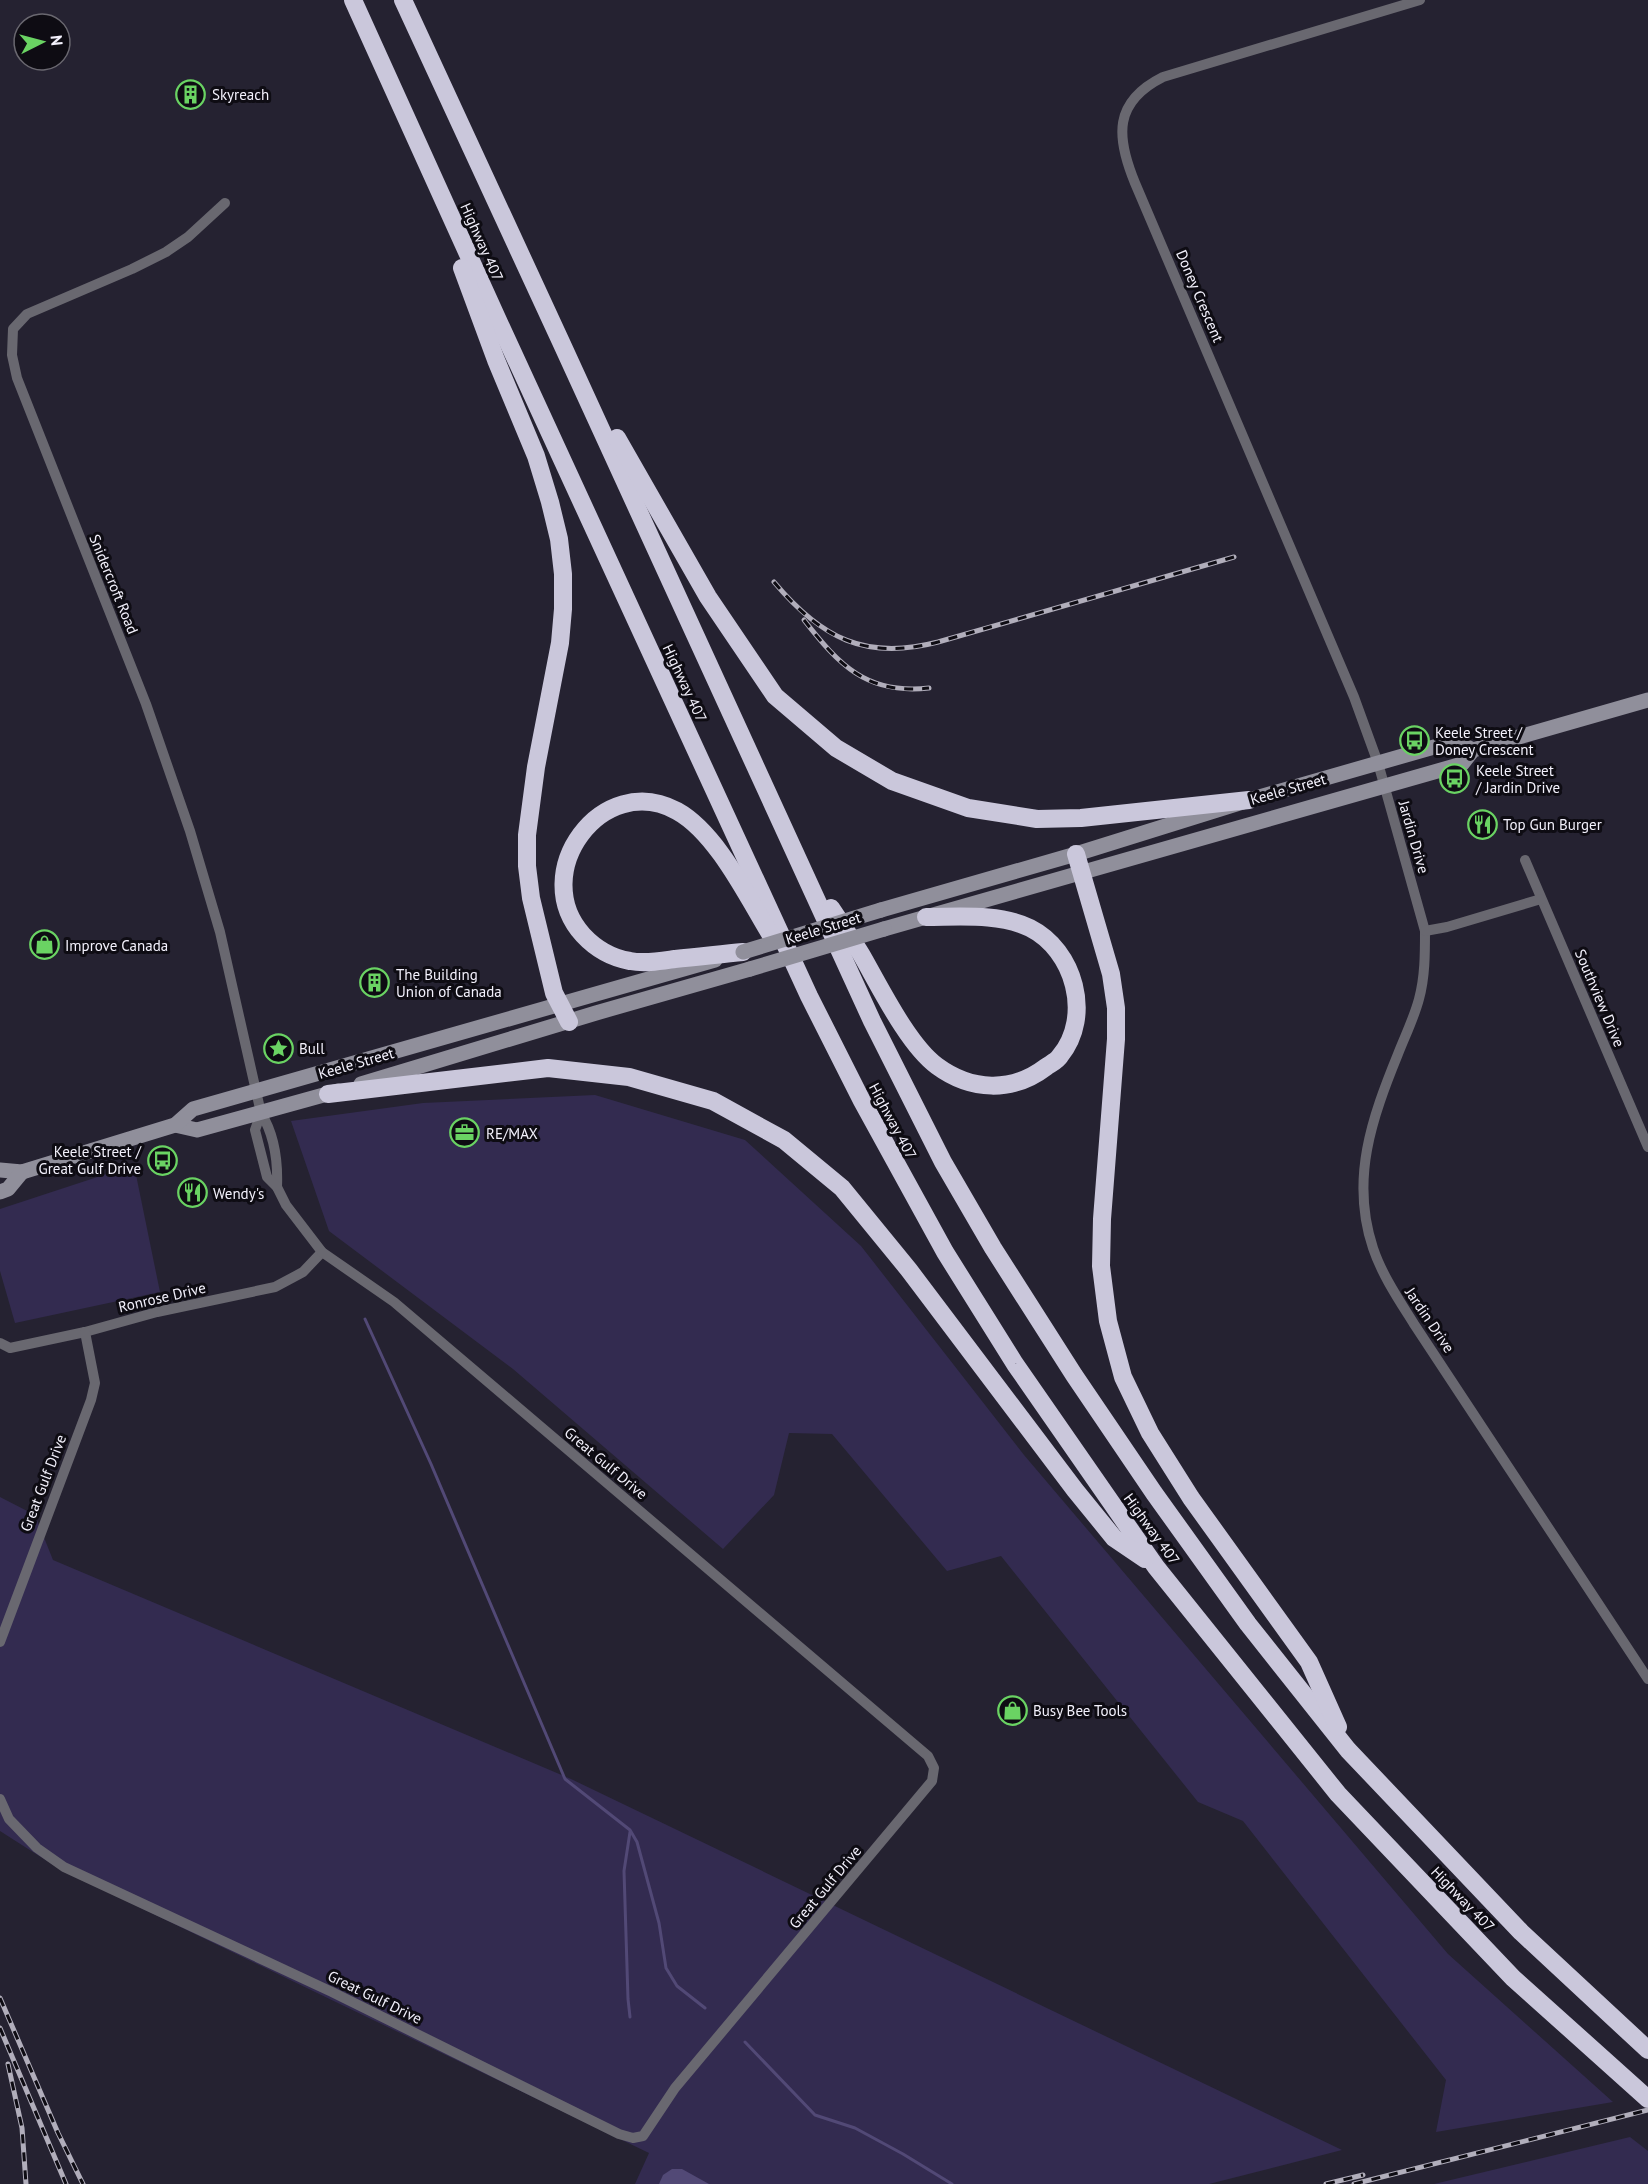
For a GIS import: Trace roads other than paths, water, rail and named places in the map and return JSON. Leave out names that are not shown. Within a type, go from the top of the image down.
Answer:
[{"type":"highway","name":"Highway 407","points":[[353,0],[809,996],[861,1101],[963,1282],[1074,1450],[1156,1567],[1338,1794],[1513,1978],[1648,2099]]},
{"type":"highway","name":"Highway 407","points":[[403,0],[907,1094],[993,1248],[1074,1375],[1154,1493],[1248,1624],[1348,1750],[1521,1932],[1648,2050]]},
{"type":"highway","points":[[418,144],[481,320],[536,456],[559,539],[563,574],[562,621],[536,766],[527,835],[527,866],[531,898],[554,993],[569,1022]]},
{"type":"highway","points":[[561,342],[708,597],[775,696],[836,748],[892,781],[968,808],[1037,819],[1101,816],[1249,800]]},
{"type":"highway","points":[[747,961],[632,962],[615,957],[591,943],[578,929],[568,912],[562,882],[570,854],[589,824],[603,812],[618,806],[650,802],[678,812],[698,826],[714,844],[809,996]]},
{"type":"highway","points":[[793,850],[860,952],[885,998],[914,1042],[934,1065],[952,1077],[974,1085],[1002,1087],[1032,1077],[1060,1057],[1073,1033],[1077,1000],[1070,969],[1053,944],[1029,928],[1004,920],[977,917],[926,917]]},
{"type":"highway","points":[[1076,854],[1111,974],[1116,1008],[1101,1266],[1108,1321],[1124,1377],[1150,1432],[1191,1498],[1309,1662],[1348,1750]]},
{"type":"highway","points":[[328,1094],[548,1068],[629,1077],[713,1101],[784,1140],[842,1188],[909,1270],[1075,1490],[1114,1538],[1156,1567]]},
{"type":"main road","name":"Keele Street","points":[[0,1170],[22,1172],[175,1125],[192,1108],[561,1005],[884,929],[1081,873],[1462,764],[1473,750],[1648,700]]},
{"type":"main road","name":"Keele Street","points":[[175,1125],[196,1130],[328,1094],[569,1022],[747,961],[881,910],[1076,854],[1249,800],[1455,741],[1473,750]]},
{"type":"main road","name":"Keele Street","points":[[0,1192],[8,1189],[22,1172]]},
{"type":"street","name":"Doney Crescent","points":[[1384,786],[1361,715],[1331,639],[1131,173],[1123,152],[1121,132],[1126,114],[1137,96],[1163,77],[1420,0]]},
{"type":"street","name":"Snidercroft Road","points":[[225,203],[188,237],[166,252],[27,314],[13,329],[11,343],[17,378],[146,704],[190,831],[220,932],[261,1113]]},
{"type":"street","name":"Jardin Drive","points":[[1384,786],[1425,931],[1423,976],[1417,1008],[1383,1090],[1366,1149],[1362,1177],[1364,1207],[1373,1250],[1414,1324],[1648,1679]]},
{"type":"street","name":"Southview Drive","points":[[1525,860],[1648,1147]]},
{"type":"street","points":[[1425,931],[1447,927],[1541,899]]},
{"type":"street","name":"Great Gulf Drive","points":[[0,1799],[9,1819],[38,1848],[64,1867],[332,1992],[619,2134],[633,2138],[643,2136],[675,2088],[932,1781],[934,1768],[928,1756],[394,1302],[322,1252],[286,1205],[277,1187],[278,1172],[269,1126],[261,1113]]},
{"type":"street","name":"Ronrose Drive","points":[[0,1343],[10,1348],[85,1332],[157,1312],[275,1287],[303,1272],[322,1252]]},
{"type":"street","name":"Great Gulf Drive","points":[[0,1642],[91,1400],[95,1383],[85,1332]]},
{"type":"waterway","points":[[365,1319],[431,1464],[565,1779],[630,1830],[637,1842],[659,1923],[666,1968],[677,1986],[705,2008]]},
{"type":"waterway","points":[[630,1832],[624,1871],[630,2017]]},
{"type":"waterway","points":[[745,2042],[815,2115],[855,2128],[952,2184]]},
{"type":"railway","points":[[774,582],[809,618],[827,631],[866,646],[888,649],[938,642],[1234,557]]},
{"type":"railway","points":[[804,620],[830,651],[856,673],[888,687],[929,688]]},
{"type":"railway","points":[[0,1998],[58,2133],[83,2184]]},
{"type":"railway","points":[[0,2028],[66,2184]]},
{"type":"railway","points":[[8,2064],[22,2128],[26,2184]]},
{"type":"railway","points":[[1354,2184],[1648,2110]]},
{"type":"railway","points":[[1326,2184],[1363,2175]]},
{"type":"place","name":"Skyreach","points":[[191,94]]},
{"type":"place","name":"Keele Street / Doney Crescent","points":[[1414,741]]},
{"type":"place","name":"Keele Street / Jardin Drive","points":[[1455,779]]},
{"type":"place","name":"Top Gun Burger","points":[[1482,824]]},
{"type":"place","name":"Improve Canada","points":[[44,945]]},
{"type":"place","name":"The Building Union of Canada","points":[[375,983]]},
{"type":"place","name":"Bull","points":[[278,1048]]},
{"type":"place","name":"RE/MAX","points":[[465,1133]]},
{"type":"place","name":"Keele Street / Great Gulf Drive","points":[[162,1160]]},
{"type":"place","name":"Wendy's","points":[[192,1193]]},
{"type":"place","name":"Busy Bee Tools","points":[[1012,1710]]}]
